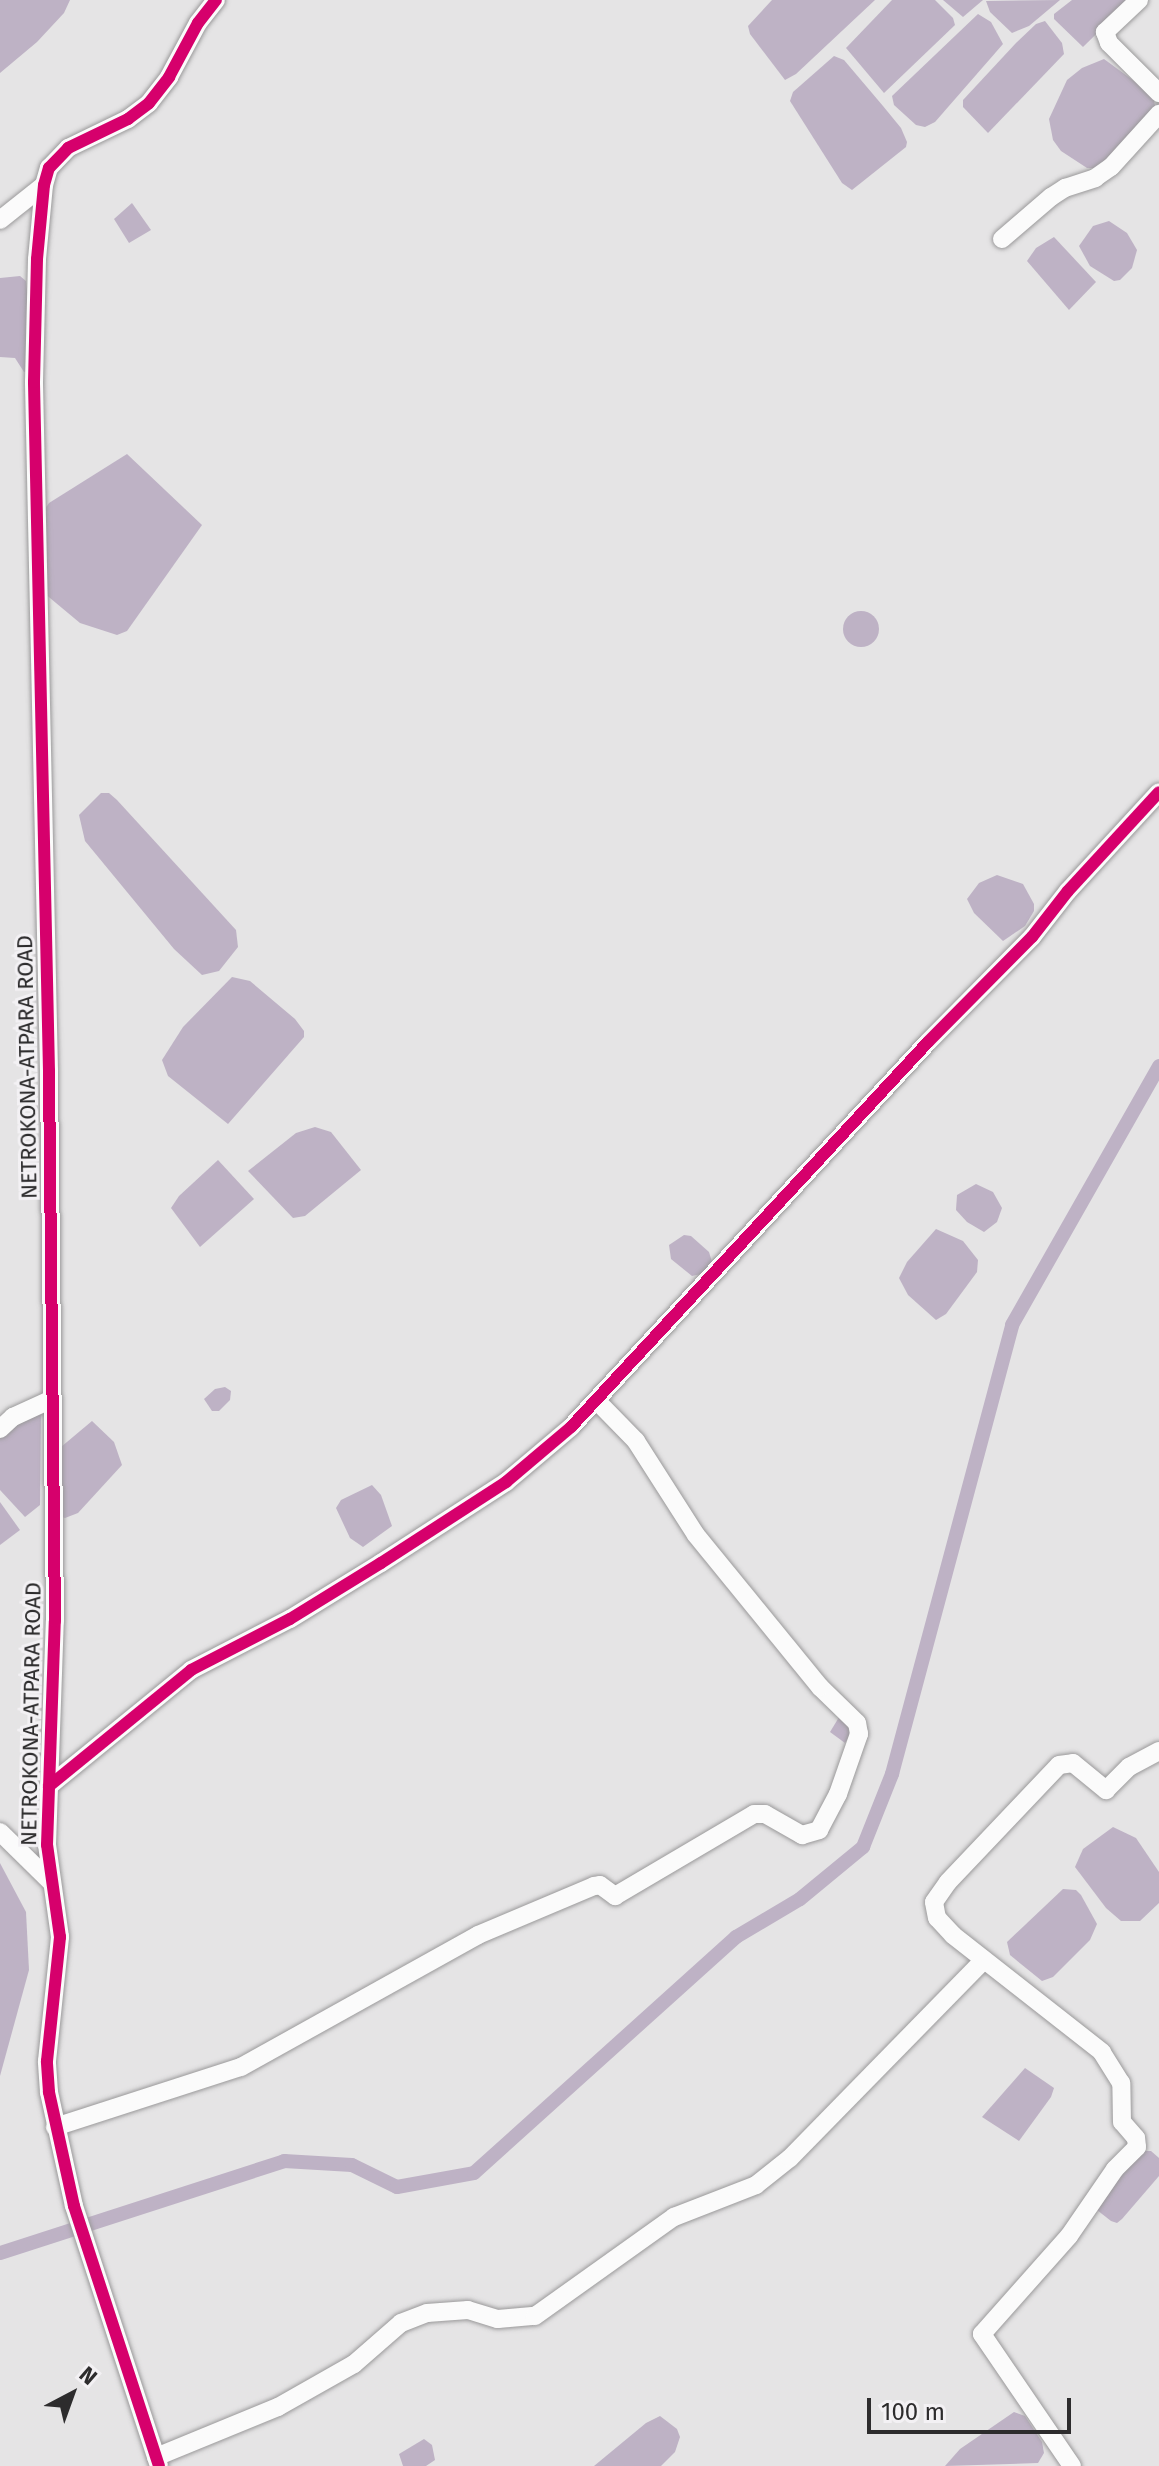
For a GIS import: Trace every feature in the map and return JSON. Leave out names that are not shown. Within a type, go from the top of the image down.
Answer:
[{"type":"street","name":"NETROKONA-ATPARA ROAD","points":[[158,2462],[74,2206],[55,2127],[47,2061],[60,1937],[47,1845],[55,1621],[50,1400],[49,1071],[34,382],[37,259],[44,185],[49,168],[68,148],[128,119],[149,103],[169,77],[198,23],[216,0]]},
{"type":"street","points":[[1139,0],[1105,32],[1109,43],[1159,93]]},
{"type":"street","points":[[1002,239],[1051,197],[1065,188],[1095,178],[1111,167],[1159,114]]},
{"type":"street","points":[[0,220],[44,185]]},
{"type":"street","points":[[49,1786],[191,1670],[290,1619],[506,1482],[571,1427],[918,1053],[1032,937],[1068,891],[1159,792]]},
{"type":"street","points":[[0,1429],[13,1417],[50,1400]]},
{"type":"street","points":[[55,2127],[241,2067],[478,1935],[594,1886],[600,1885],[615,1896],[754,1814],[765,1814],[802,1835],[815,1832],[826,1820],[859,1734],[857,1723],[820,1687],[696,1535],[636,1441],[596,1400]]},
{"type":"street","points":[[1072,2466],[982,2334],[1069,2236],[1137,2142],[1122,2122],[1121,2083],[1102,2052],[984,1960],[937,1918],[934,1902],[948,1882],[1064,1762],[1073,1763],[1106,1790],[1129,1767],[1159,1751]]},
{"type":"street","points":[[0,1832],[51,1882]]},
{"type":"street","points":[[158,2462],[278,2407],[354,2364],[401,2323],[427,2313],[468,2310],[498,2319],[535,2316],[674,2217],[756,2185],[790,2158],[984,1960]]},
{"type":"shaded area","points":[[0,0],[70,0],[64,13],[37,42],[0,73]]},
{"type":"shaded area","points":[[772,0],[875,0],[796,74],[785,80],[750,34],[748,26]]},
{"type":"shaded area","points":[[892,0],[935,0],[953,18],[955,25],[884,93],[846,48]]},
{"type":"shaded area","points":[[943,0],[983,0],[963,17]]},
{"type":"shaded area","points":[[1060,0],[1029,26],[1012,33],[990,12],[986,1]]},
{"type":"shaded area","points":[[1072,0],[1131,0],[1083,47],[1054,19],[1054,14]]},
{"type":"shaded area","points":[[978,14],[991,22],[1003,44],[935,122],[925,127],[916,125],[894,105],[892,96]]},
{"type":"shaded area","points":[[1045,21],[1062,43],[1064,54],[988,133],[963,107],[963,100],[1016,43],[1036,24]]},
{"type":"shaded area","points":[[834,56],[844,60],[901,128],[907,142],[906,147],[852,190],[842,183],[790,101],[793,92]]},
{"type":"shaded area","points":[[1104,59],[1153,95],[1155,106],[1098,168],[1087,168],[1061,151],[1053,140],[1049,119],[1067,80],[1082,68]]},
{"type":"shaded area","points":[[132,203],[151,230],[129,243],[114,219]]},
{"type":"shaded area","points":[[1109,221],[1127,233],[1137,250],[1132,268],[1120,280],[1114,281],[1090,266],[1079,246],[1093,226]]},
{"type":"shaded area","points":[[1054,237],[1096,282],[1069,310],[1027,261],[1036,248]]},
{"type":"shaded area","points":[[20,276],[26,281],[29,310],[27,371],[24,372],[15,358],[0,357],[0,278]]},
{"type":"shaded area","points":[[127,454],[202,525],[127,631],[117,635],[80,623],[44,593],[42,513],[49,503]]},
{"type":"shaded area","points":[[861,611],[874,616],[879,629],[874,642],[861,647],[848,642],[843,629],[848,616]]},
{"type":"shaded area","points":[[101,793],[109,793],[117,800],[236,930],[238,947],[219,971],[202,975],[174,949],[85,841],[79,815]]},
{"type":"shaded area","points":[[997,875],[1023,884],[1034,904],[1034,911],[1025,926],[1003,941],[974,913],[967,899],[979,883]]},
{"type":"shaded area","points":[[232,977],[250,981],[295,1019],[304,1031],[304,1037],[228,1124],[168,1076],[162,1060],[183,1027]]},
{"type":"shaded area","points":[[315,1127],[331,1132],[361,1170],[305,1216],[293,1218],[248,1171],[296,1133]]},
{"type":"shaded area","points":[[218,1160],[254,1199],[200,1247],[171,1208],[179,1196]]},
{"type":"shaded area","points":[[976,1184],[993,1192],[1002,1208],[997,1222],[984,1232],[967,1222],[956,1210],[957,1195]]},
{"type":"shaded area","points":[[936,1229],[963,1241],[978,1260],[977,1272],[946,1314],[936,1320],[908,1295],[899,1278],[907,1262]]},
{"type":"shaded area","points":[[684,1235],[691,1236],[709,1252],[712,1262],[706,1273],[692,1276],[671,1259],[669,1245]]},
{"type":"shaded area","points":[[225,1387],[231,1391],[230,1400],[219,1411],[212,1411],[204,1399],[215,1389]]},
{"type":"shaded area","points":[[41,1413],[40,1505],[25,1517],[0,1490],[0,1435],[7,1428]]},
{"type":"shaded area","points":[[92,1421],[114,1442],[122,1465],[78,1513],[65,1518],[62,1517],[61,1447]]},
{"type":"shaded area","points":[[372,1485],[381,1495],[392,1526],[363,1547],[350,1538],[336,1508],[341,1500]]},
{"type":"shaded area","points":[[0,1502],[20,1530],[0,1545]]},
{"type":"shaded area","points":[[841,1714],[854,1729],[845,1743],[830,1732]]},
{"type":"shaded area","points":[[1113,1827],[1136,1838],[1159,1872],[1159,1903],[1140,1921],[1121,1921],[1106,1908],[1075,1867],[1083,1849]]},
{"type":"shaded area","points":[[0,1863],[26,1912],[29,1970],[0,2076]]},
{"type":"shaded area","points":[[1063,1889],[1076,1890],[1081,1895],[1097,1924],[1090,1940],[1053,1977],[1042,1981],[1010,1955],[1007,1942]]},
{"type":"shaded area","points":[[1025,2068],[1054,2088],[1051,2097],[1019,2141],[982,2117]]},
{"type":"shaded area","points":[[1139,2151],[1151,2151],[1159,2158],[1159,2176],[1122,2219],[1117,2223],[1111,2221],[1097,2210]]},
{"type":"shaded area","points":[[1014,2412],[1025,2416],[1042,2442],[1044,2453],[1038,2463],[945,2466],[960,2449]]},
{"type":"shaded area","points":[[660,2416],[677,2429],[680,2437],[675,2452],[661,2466],[594,2466],[646,2423]]},
{"type":"shaded area","points":[[424,2439],[432,2445],[435,2460],[426,2466],[403,2466],[399,2454]]},
{"type":"waterway","points":[[0,2253],[284,2161],[352,2165],[397,2187],[474,2173],[736,1937],[800,1899],[863,1847],[892,1774],[1012,1325],[1159,1066]]},
{"type":"cycle path","points":[[159,2466],[74,2206],[49,2092],[47,2061],[60,1937],[47,1845],[55,1621],[49,1071],[34,382],[37,259],[44,185],[49,168],[68,148],[128,119],[149,103],[169,77],[198,23],[216,0]]},
{"type":"cycle path","points":[[49,1786],[191,1670],[290,1619],[381,1563],[506,1482],[571,1427],[928,1042],[1032,937],[1068,891],[1159,792]]}]
